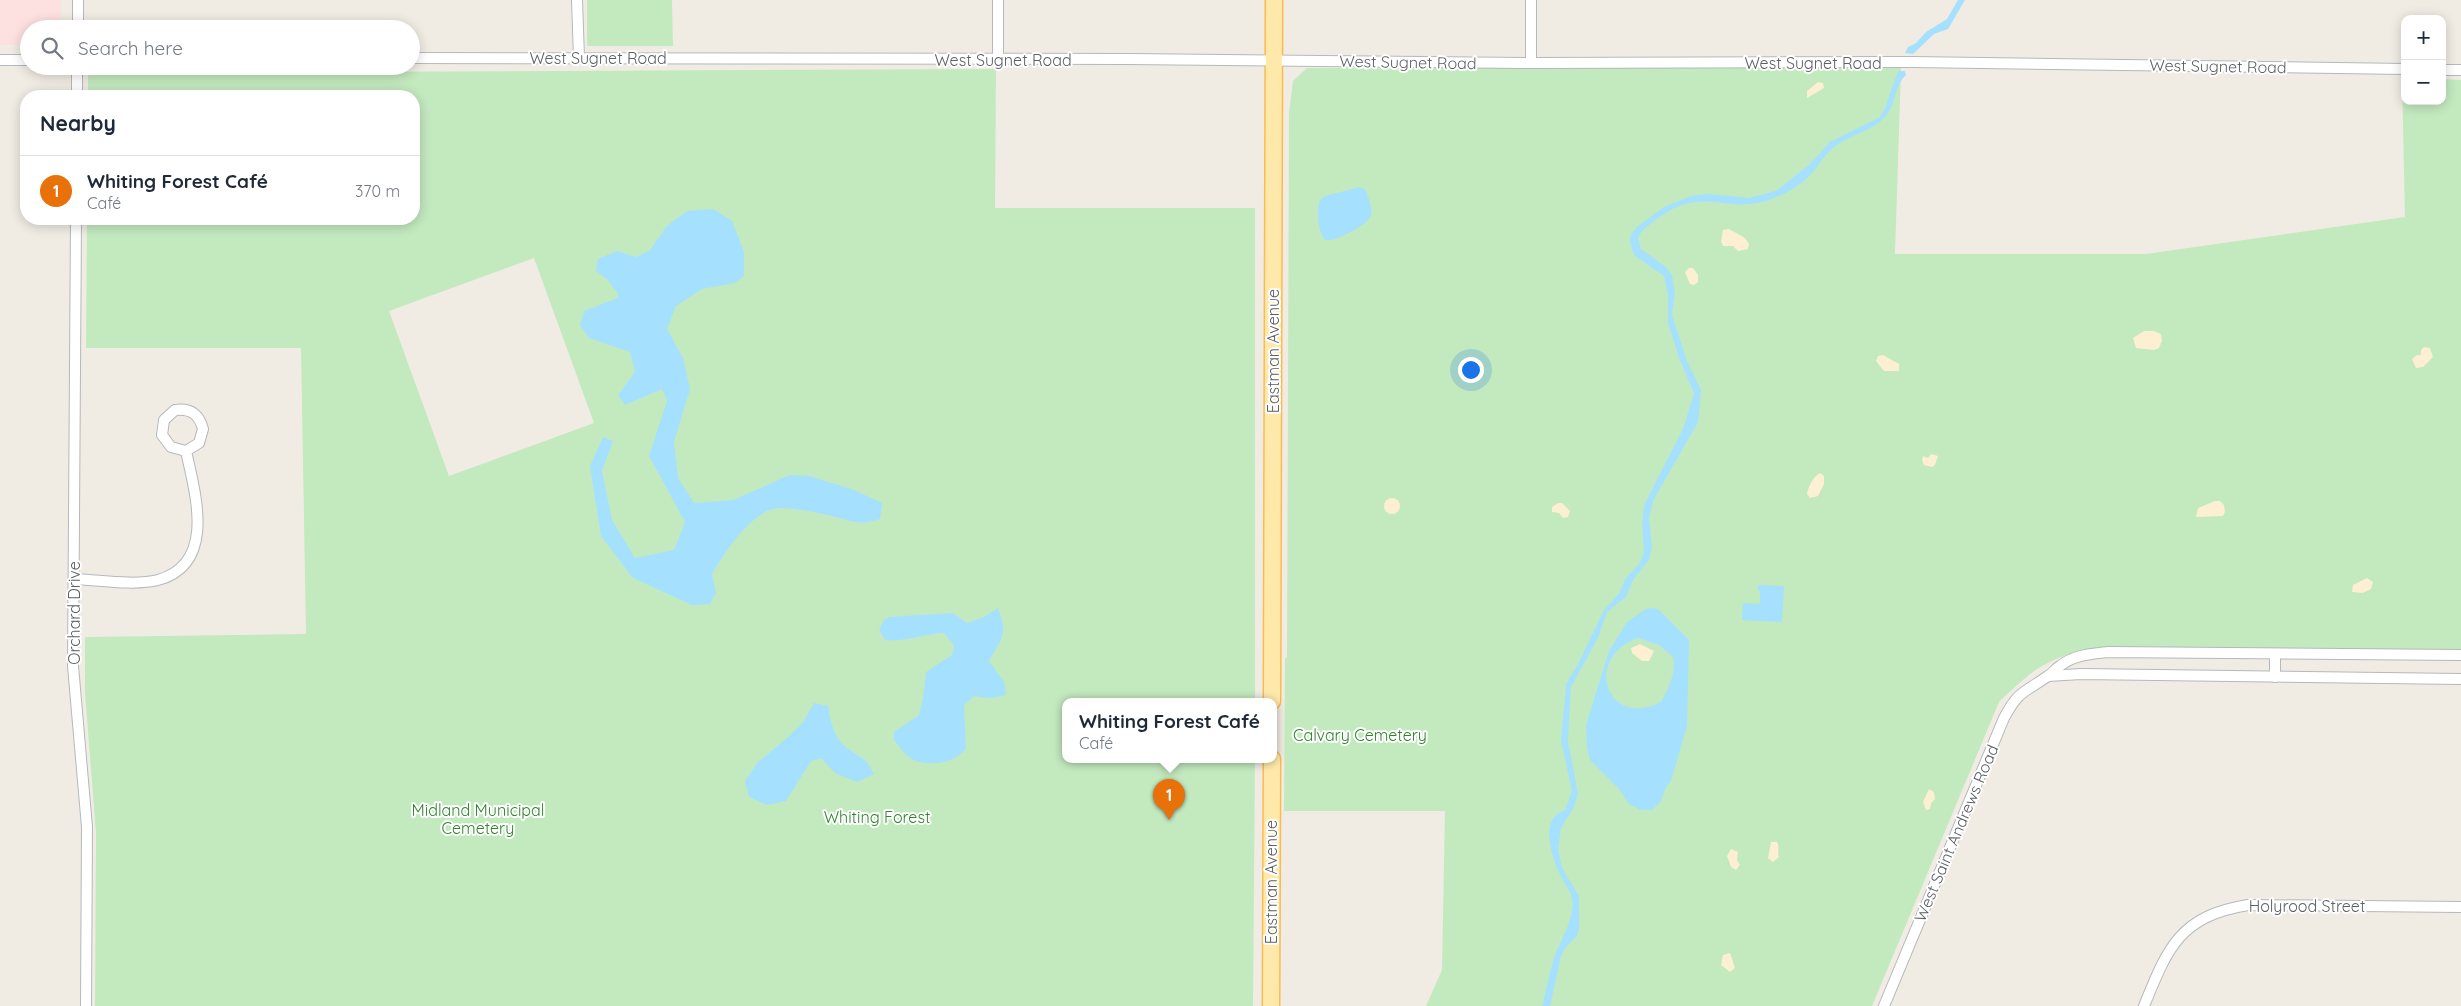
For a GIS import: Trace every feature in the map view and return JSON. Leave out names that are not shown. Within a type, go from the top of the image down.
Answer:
[{"type":"main road","name":"Eastman Avenue","points":[[1272,698],[1274,0]]},
{"type":"main road","name":"Eastman Avenue","points":[[1271,1006],[1272,763]]},
{"type":"street","points":[[78,0],[78,20]]},
{"type":"street","points":[[578,0],[579,58]]},
{"type":"street","points":[[998,0],[998,60]]},
{"type":"street","points":[[1531,0],[1531,63]]},
{"type":"street","name":"West Sugnet Road","points":[[420,58],[1274,60],[1531,63],[1912,62],[2401,69]]},
{"type":"street","points":[[0,60],[20,60]]},
{"type":"street","points":[[2446,70],[2461,70]]},
{"type":"street","points":[[77,75],[77,90]]},
{"type":"street","name":"Orchard Drive","points":[[76,225],[74,684],[87,843],[86,1006]]},
{"type":"street","points":[[175,410],[190,411],[201,421],[203,429],[199,443],[186,450],[171,447],[162,435],[164,420],[175,410]]},
{"type":"street","points":[[74,579],[134,582],[158,580],[178,570],[192,555],[197,538],[198,518],[186,450]]},
{"type":"street","name":"West Saint Andrews Road","points":[[1884,1006],[2004,718],[2022,691],[2048,676],[2061,665],[2079,656],[2108,652],[2461,655]]},
{"type":"street","points":[[2275,654],[2275,677]]},
{"type":"street","name":"West Saint Andrews Road","points":[[2048,676],[2081,674],[2461,679]]},
{"type":"street","name":"Holyrood Street","points":[[2144,1006],[2162,961],[2181,934],[2200,920],[2220,911],[2248,905],[2461,907]]},
{"type":"shaded area","points":[[0,0],[61,0],[61,20],[20,20],[20,45],[0,45]]},
{"type":"green space","points":[[587,0],[672,0],[673,46],[587,46]]},
{"type":"green space","name":"Calvary Cemetery","points":[[1307,68],[1901,68],[1895,254],[2146,254],[2405,217],[2403,105],[2446,105],[2446,79],[2461,80],[2461,649],[2083,649],[2056,659],[2037,669],[1999,702],[1872,1006],[1426,1006],[1442,970],[1445,811],[1284,811],[1285,658],[1287,658],[1289,113],[1293,81]]},
{"type":"green space","points":[[996,69],[995,208],[1255,208],[1255,698],[1062,698],[1062,763],[1255,763],[1253,1006],[95,1006],[96,833],[85,693],[85,637],[306,634],[301,348],[86,348],[87,225],[420,225],[420,90],[88,90],[88,75],[420,75],[420,72]],"holes":[[[534,258],[594,423],[449,476],[389,311]]]},
{"type":"sand","points":[[1818,82],[1823,83],[1824,88],[1807,98],[1807,91]]},
{"type":"sand","points":[[1729,229],[1745,238],[1749,244],[1748,249],[1738,251],[1733,246],[1723,246],[1721,241],[1723,230]]},
{"type":"sand","points":[[1689,268],[1693,268],[1698,275],[1698,282],[1694,285],[1690,284],[1685,272]]},
{"type":"sand","points":[[2144,331],[2154,331],[2161,334],[2162,341],[2159,348],[2154,350],[2136,348],[2133,338]]},
{"type":"sand","points":[[2424,347],[2430,348],[2433,357],[2423,367],[2416,368],[2412,359],[2417,355],[2421,355],[2421,350]]},
{"type":"sand","points":[[1883,355],[1899,364],[1899,371],[1884,371],[1876,361],[1878,356]]},
{"type":"sand","points":[[1931,454],[1938,456],[1935,465],[1932,467],[1924,465],[1923,456],[1928,458]]},
{"type":"sand","points":[[1820,473],[1824,476],[1824,484],[1818,496],[1810,498],[1807,494],[1809,488]]},
{"type":"sand","points":[[1389,498],[1395,498],[1400,503],[1398,512],[1389,514],[1384,509],[1384,503]]},
{"type":"sand","points":[[2215,501],[2220,501],[2224,505],[2225,512],[2223,516],[2196,517],[2198,508]]},
{"type":"sand","points":[[1562,503],[1570,511],[1568,517],[1563,518],[1559,513],[1552,512],[1552,507]]},
{"type":"sand","points":[[2367,578],[2373,582],[2371,589],[2363,593],[2352,592],[2353,585]]},
{"type":"sand","points":[[1640,644],[1654,651],[1649,661],[1642,661],[1632,653],[1631,648]]},
{"type":"sand","points":[[1929,789],[1934,792],[1935,799],[1931,803],[1930,809],[1926,810],[1923,802]]},
{"type":"sand","points":[[1771,842],[1777,842],[1778,846],[1779,857],[1773,862],[1768,858]]},
{"type":"sand","points":[[1731,849],[1738,852],[1737,860],[1740,865],[1736,870],[1731,867],[1727,856]]},
{"type":"sand","points":[[1730,953],[1735,968],[1730,972],[1721,965],[1723,955]]},
{"type":"water","points":[[1958,0],[1965,0],[1948,29],[1934,34],[1913,54],[1905,53],[1908,47],[1916,43],[1926,32],[1947,19]]},
{"type":"water","points":[[1898,71],[1905,71],[1906,75],[1899,84],[1892,106],[1886,116],[1869,129],[1843,141],[1833,148],[1808,178],[1797,186],[1772,199],[1751,204],[1699,202],[1687,204],[1673,209],[1657,219],[1638,238],[1641,249],[1666,267],[1672,275],[1675,293],[1672,315],[1687,361],[1701,390],[1698,422],[1654,499],[1649,517],[1652,547],[1649,560],[1633,580],[1626,597],[1607,612],[1598,638],[1571,687],[1568,741],[1578,794],[1574,807],[1561,828],[1558,849],[1562,868],[1579,896],[1579,929],[1577,936],[1565,948],[1561,957],[1550,1006],[1542,1006],[1549,975],[1572,913],[1570,893],[1552,854],[1549,832],[1551,823],[1556,815],[1565,810],[1572,791],[1561,741],[1566,684],[1579,662],[1604,610],[1620,592],[1625,579],[1640,563],[1644,551],[1642,524],[1644,505],[1683,429],[1694,393],[1679,358],[1668,323],[1668,296],[1664,276],[1634,255],[1630,242],[1631,234],[1637,227],[1664,207],[1691,196],[1707,194],[1749,198],[1776,191],[1810,164],[1830,142],[1880,117]]},
{"type":"water","points":[[1360,187],[1366,190],[1371,208],[1370,217],[1362,225],[1349,233],[1335,239],[1325,240],[1318,221],[1320,200],[1325,196]]},
{"type":"water","points":[[713,209],[732,221],[744,252],[744,276],[735,283],[702,289],[676,306],[667,329],[683,358],[690,389],[674,442],[678,478],[694,503],[733,500],[790,475],[809,476],[854,490],[882,503],[880,519],[867,522],[856,522],[790,508],[778,508],[758,516],[731,544],[712,574],[716,593],[710,604],[692,605],[633,578],[601,536],[590,466],[603,437],[613,441],[602,471],[612,520],[635,558],[674,550],[685,522],[649,456],[667,401],[662,389],[625,405],[618,395],[635,372],[630,352],[589,338],[580,325],[584,311],[618,298],[618,294],[607,279],[596,271],[598,259],[617,251],[636,257],[650,250],[667,226],[687,211]]},
{"type":"water","points":[[1758,585],[1784,586],[1782,622],[1742,620],[1743,603],[1760,604]]},
{"type":"water","points":[[998,608],[1003,631],[1000,641],[989,661],[1004,682],[1006,695],[990,698],[974,696],[964,705],[966,749],[961,754],[955,758],[935,763],[911,759],[894,740],[894,732],[919,715],[926,672],[952,655],[954,645],[944,633],[900,640],[885,640],[879,630],[884,620],[889,617],[953,613],[967,623],[984,617]]},
{"type":"water","points":[[1654,608],[1659,610],[1689,640],[1687,726],[1671,781],[1666,787],[1661,801],[1652,810],[1641,810],[1629,804],[1620,790],[1590,760],[1586,725],[1609,651],[1627,622],[1646,609]],"holes":[[[1638,638],[1659,645],[1673,657],[1674,662],[1671,680],[1661,702],[1642,708],[1626,706],[1615,699],[1608,688],[1607,674],[1611,660],[1621,647]]]},
{"type":"water","points":[[814,703],[828,706],[832,725],[841,742],[866,761],[874,774],[857,782],[835,773],[821,758],[811,761],[786,801],[767,805],[749,797],[745,781],[758,762],[803,722]]},
{"type":"place","name":"Whiting Forest Café","points":[[1169,820]]},
{"type":"park label","name":"Whiting Forest","points":[[877,817]]},
{"type":"park label","name":"Midland Municipal Cemetery","points":[[478,819]]}]
